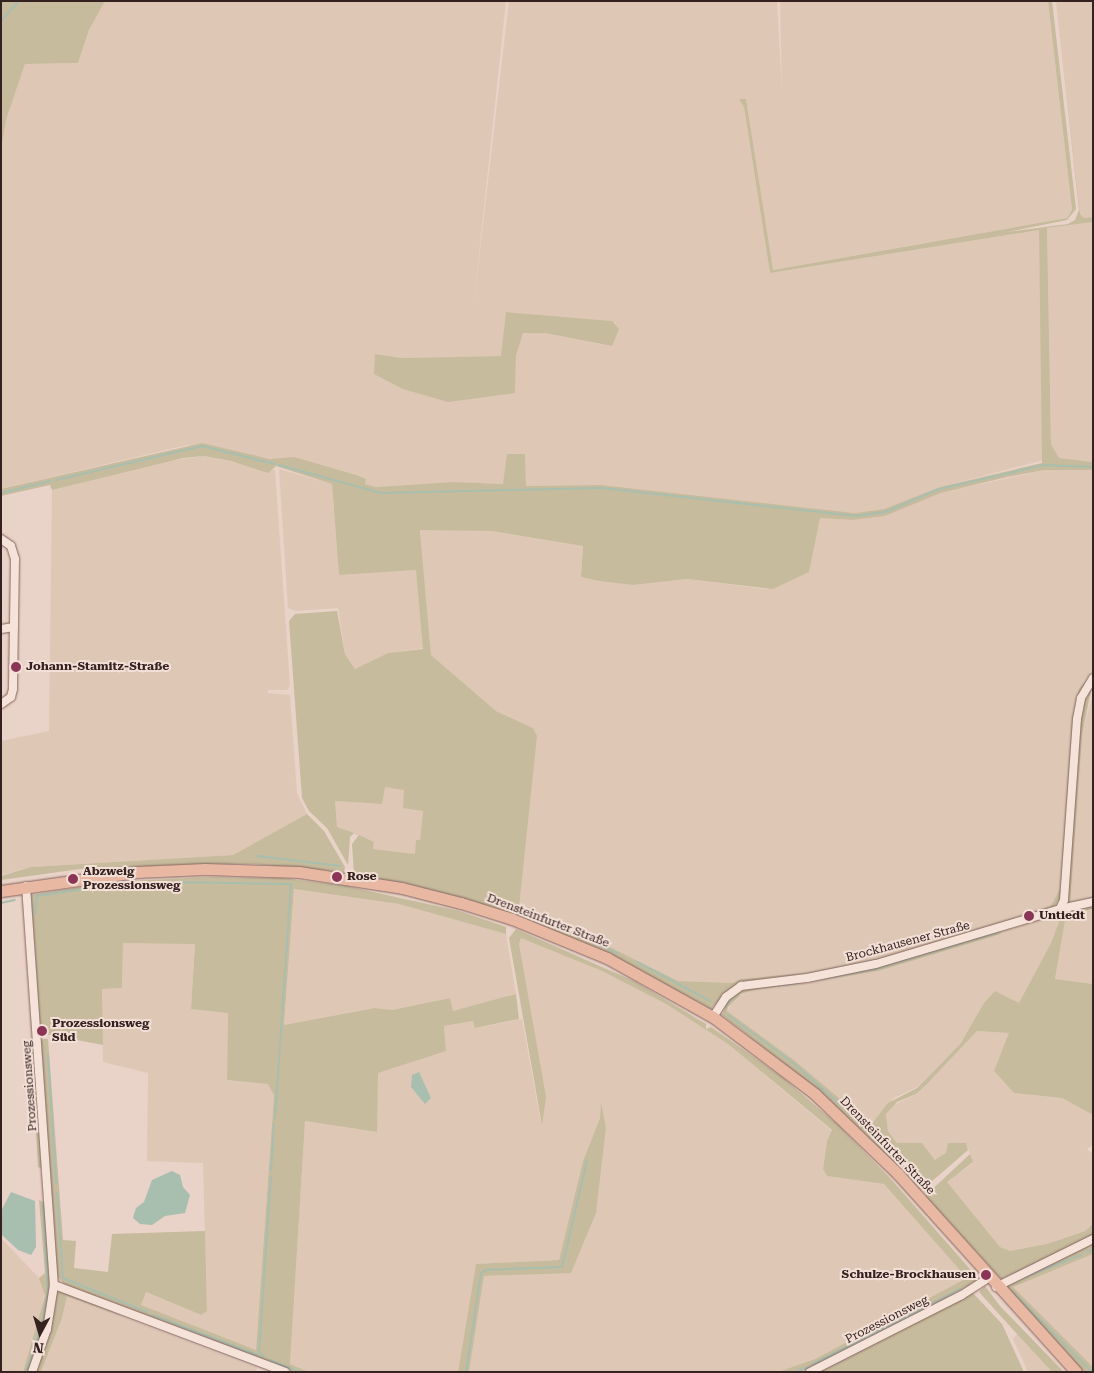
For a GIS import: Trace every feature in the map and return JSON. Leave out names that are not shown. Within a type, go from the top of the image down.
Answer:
[{"type":"main road","name":"Drensteinfurter Straße","points":[[1,891],[119,873],[205,869],[299,872],[393,886],[486,910],[562,938],[640,975],[713,1017],[761,1050],[842,1118],[898,1174],[996,1287],[1076,1372]]},
{"type":"street","points":[[1,539],[11,546],[15,559],[13,690],[11,697],[1,704]]},
{"type":"street","points":[[1,630],[14,626]]},
{"type":"street","points":[[1060,909],[1064,900],[1077,719],[1081,698],[1093,678]]},
{"type":"street","name":"Prozessionsweg","points":[[26,886],[54,1285],[47,1330],[32,1372]]},
{"type":"street","name":"Brockhausener Straße","points":[[713,1017],[726,997],[741,986],[807,978],[876,964],[1060,909],[1093,902]]},
{"type":"street","points":[[996,1287],[1093,1239]]},
{"type":"street","name":"Prozessionsweg","points":[[810,1372],[973,1288],[988,1278]]},
{"type":"street","points":[[54,1285],[285,1372]]},
{"type":"shaded area","points":[[1,1],[105,1],[89,30],[78,63],[25,64],[6,120],[1,150]]},
{"type":"shaded area","points":[[105,1],[506,1],[473,310],[509,1],[777,1],[782,92],[780,1],[1048,1],[1072,210],[1067,218],[772,270],[746,99],[740,99],[744,107],[770,273],[1039,230],[1044,460],[940,487],[884,509],[855,513],[601,485],[526,486],[525,454],[504,484],[453,482],[376,487],[365,484],[365,479],[335,469],[187,445],[1,489],[1,150],[6,120],[25,64],[78,63],[89,30]],"holes":[[[506,312],[612,321],[611,346],[545,333],[523,333],[516,356],[515,393],[375,354],[402,358],[502,356]]]},
{"type":"shaded area","points":[[1048,1],[1052,1],[1076,209],[1067,220],[1007,232],[1068,224],[1075,220],[1079,210],[1056,1],[1080,214],[1084,218],[1093,217],[1093,222],[1047,228],[1051,444],[1059,458],[1093,462],[1093,470],[1044,470],[1007,477],[941,493],[885,516],[853,520],[820,518],[809,572],[773,589],[687,579],[633,585],[599,581],[581,577],[583,546],[492,531],[420,530],[431,655],[496,711],[533,728],[537,736],[519,908],[572,928],[678,981],[733,983],[741,979],[806,973],[876,959],[1050,907],[1060,889],[1072,718],[1079,689],[1093,672],[1082,689],[1075,718],[1064,876],[1060,899],[1052,909],[876,963],[741,984],[731,988],[711,1009],[611,955],[515,915],[403,884],[354,874],[352,844],[359,835],[374,842],[373,849],[415,854],[416,840],[420,840],[423,811],[403,808],[404,790],[385,787],[382,804],[335,801],[337,827],[354,833],[350,837],[348,865],[327,828],[309,811],[302,798],[289,621],[295,614],[337,611],[345,654],[355,669],[388,653],[423,649],[416,570],[339,575],[332,484],[276,466],[268,473],[231,461],[204,456],[183,458],[52,490],[50,485],[1,496],[1,489],[202,443],[270,459],[294,457],[356,475],[366,479],[365,484],[376,487],[453,482],[503,484],[507,454],[525,454],[526,486],[601,485],[855,513],[884,509],[940,487],[1042,463],[1039,230],[770,273],[744,107],[739,99],[746,99],[773,270],[1067,218],[1072,210]]},
{"type":"shaded area","points":[[1056,1],[1093,1],[1093,217],[1084,218],[1080,214]]},
{"type":"shaded area","points":[[1093,222],[1093,462],[1059,458],[1051,444],[1047,228]]},
{"type":"shaded area","points":[[506,312],[612,321],[619,329],[612,346],[545,333],[523,333],[516,356],[515,393],[448,402],[403,389],[374,374],[375,354],[402,358],[501,356]]},
{"type":"shaded area","points":[[204,456],[275,470],[290,686],[287,690],[268,690],[268,693],[290,695],[297,793],[307,814],[233,855],[31,867],[1,875],[1,741],[49,731],[52,490],[161,462]]},
{"type":"shaded area","points":[[279,469],[332,484],[339,575],[416,570],[424,648],[388,653],[355,669],[345,654],[338,608],[296,611],[288,608]]},
{"type":"shaded area","points":[[1044,470],[1093,470],[1093,672],[1084,680],[1072,718],[1060,889],[1050,907],[876,959],[806,973],[741,979],[734,983],[678,981],[572,928],[519,907],[533,771],[533,728],[496,711],[431,655],[420,529],[492,531],[583,546],[581,577],[599,581],[633,585],[687,579],[766,589],[809,572],[819,518],[853,520],[885,516],[941,493]]},
{"type":"shaded area","points":[[1093,681],[1082,735],[1070,906],[1066,904],[1074,753],[1083,699]]},
{"type":"shaded area","points":[[1093,692],[1093,901],[1070,906],[1082,735]]},
{"type":"shaded area","points":[[384,787],[404,789],[423,810],[420,841],[415,854],[373,849],[374,842],[337,827],[335,801],[382,804]]},
{"type":"shaded area","points":[[307,814],[324,831],[345,867],[344,872],[254,864],[205,864],[80,869],[1,880],[1,876],[31,867],[233,855]]},
{"type":"shaded area","points":[[205,877],[282,878],[346,886],[459,911],[506,927],[506,934],[399,904],[294,889],[284,1025],[375,1008],[392,1010],[450,998],[453,1011],[516,994],[519,1019],[475,1028],[473,1021],[444,1026],[446,1051],[378,1073],[377,1132],[305,1121],[290,1364],[309,1372],[289,1372],[65,1285],[56,1275],[40,1041],[44,1039],[48,1039],[63,1240],[76,1241],[74,1268],[108,1272],[112,1234],[205,1231],[207,1311],[201,1315],[146,1292],[141,1305],[256,1350],[274,1095],[268,1084],[227,1080],[228,1013],[191,1009],[195,944],[123,943],[122,988],[102,989],[103,1045],[40,1033],[31,895],[111,882]]},
{"type":"shaded area","points":[[294,889],[399,904],[506,934],[516,994],[453,1012],[450,998],[392,1010],[375,1008],[284,1025]]},
{"type":"shaded area","points":[[1093,904],[1093,909],[1066,915],[1055,979],[1093,984],[1093,1115],[1062,1098],[1014,1093],[994,1071],[1009,1033],[977,1031],[916,1094],[897,1102],[886,1114],[888,1131],[897,1143],[922,1143],[935,1160],[946,1153],[948,1143],[966,1143],[968,1150],[923,1189],[918,1190],[903,1167],[896,1167],[818,1090],[722,1015],[728,999],[741,989],[807,980],[1000,930],[1001,934],[878,971],[750,991],[741,994],[728,1007],[727,1011],[794,1060],[871,1125],[888,1103],[917,1088],[961,1043],[984,1003],[995,991],[1019,1003],[1051,943],[1059,922],[1057,913]]},
{"type":"shaded area","points":[[1093,909],[1093,984],[1055,979],[1066,915]]},
{"type":"shaded area","points":[[1057,913],[1059,922],[1051,943],[1019,1004],[971,1027],[961,1043],[917,1087],[894,1098],[871,1125],[794,1060],[727,1011],[735,998],[750,991],[776,988],[1001,934],[1000,930]]},
{"type":"shaded area","points":[[516,929],[636,982],[706,1024],[706,1029],[711,1027],[782,1077],[838,1125],[890,1178],[977,1277],[977,1281],[812,1370],[778,1372],[815,1359],[967,1278],[884,1184],[827,1176],[823,1169],[827,1141],[832,1130],[728,1044],[666,1004],[602,971],[521,938],[519,944],[546,1097],[542,1125],[509,938]]},
{"type":"shaded area","points":[[521,937],[602,971],[666,1004],[728,1044],[832,1131],[827,1141],[823,1169],[827,1176],[884,1184],[968,1278],[815,1359],[778,1372],[469,1372],[484,1276],[571,1272],[596,1212],[606,1128],[601,1104],[600,1118],[583,1161],[559,1260],[476,1264],[458,1372],[309,1372],[290,1364],[305,1121],[377,1132],[377,1073],[446,1051],[444,1026],[473,1021],[476,1028],[522,1019],[541,1123],[519,944]]},
{"type":"shaded area","points":[[123,943],[195,943],[191,1009],[228,1012],[227,1080],[269,1084],[274,1094],[256,1351],[141,1305],[145,1292],[201,1315],[207,1311],[203,1163],[147,1161],[148,1073],[103,1062],[102,989],[122,988]]},
{"type":"shaded area","name":"Schulze-Brockhausen","points":[[977,1031],[1010,1033],[994,1071],[1014,1093],[1062,1098],[1093,1115],[1093,1145],[1087,1149],[1093,1154],[1093,1224],[1085,1231],[1047,1244],[1010,1251],[1000,1247],[946,1182],[973,1163],[966,1143],[936,1161],[922,1143],[897,1143],[888,1131],[886,1114],[892,1106],[916,1094]]},
{"type":"shaded area","points":[[31,1047],[36,1047],[44,1170],[38,1167]]},
{"type":"shaded area","points":[[419,1072],[431,1098],[425,1104],[411,1087],[412,1075]]},
{"type":"shaded area","points":[[601,1102],[606,1128],[596,1213],[571,1273],[484,1276],[469,1372],[458,1372],[476,1264],[559,1260],[583,1161],[600,1118]]},
{"type":"shaded area","points":[[970,1154],[973,1162],[947,1182],[1000,1247],[1010,1251],[1047,1244],[1085,1231],[1093,1224],[1093,1238],[1001,1279],[925,1196]]},
{"type":"shaded area","points":[[172,1171],[180,1175],[183,1187],[190,1195],[185,1213],[165,1216],[152,1225],[140,1224],[133,1218],[136,1208],[144,1202],[152,1180]]},
{"type":"shaded area","points":[[11,1192],[35,1201],[36,1247],[31,1255],[18,1250],[1,1234],[1,1211]]},
{"type":"shaded area","points":[[39,1200],[45,1203],[52,1292],[45,1328],[30,1372],[23,1372],[45,1296],[39,1278],[45,1273]]},
{"type":"shaded area","points":[[1,1238],[39,1278],[45,1289],[39,1327],[23,1372],[1,1372]]},
{"type":"shaded area","points":[[1093,1242],[1093,1254],[1013,1287],[1093,1367],[1093,1372],[1082,1372],[1006,1287],[1021,1276]]},
{"type":"shaded area","points":[[1093,1254],[1093,1367],[1012,1287]]},
{"type":"shaded area","points":[[985,1286],[1000,1306],[1064,1372],[1052,1372],[1017,1334],[979,1292]]},
{"type":"shaded area","points":[[61,1290],[127,1318],[67,1296],[62,1318],[41,1372],[35,1372],[57,1293]]},
{"type":"shaded area","points":[[972,1292],[1002,1324],[1024,1372],[815,1372]]},
{"type":"shaded area","points":[[67,1296],[257,1368],[256,1372],[41,1372],[62,1318]]},
{"type":"shaded area","points":[[1017,1334],[1052,1372],[1028,1372],[1013,1339]]},
{"type":"waterway","points":[[1,21],[19,1]]},
{"type":"waterway","points":[[56,480],[202,446],[275,464]]},
{"type":"waterway","points":[[279,465],[381,493],[602,488],[856,516],[885,512],[939,489],[1044,465],[1093,467]]},
{"type":"waterway","points":[[1,493],[51,481]]},
{"type":"waterway","points":[[257,856],[340,866]]},
{"type":"waterway","points":[[35,914],[37,896],[103,886],[165,882],[291,884],[275,1118]]},
{"type":"waterway","points":[[1,903],[15,900]]},
{"type":"waterway","points":[[525,912],[617,953]]},
{"type":"waterway","points":[[820,979],[875,969],[999,932]]},
{"type":"waterway","points":[[637,962],[710,1001]]},
{"type":"waterway","points":[[773,986],[798,983]]},
{"type":"waterway","points":[[725,1006],[735,995]]},
{"type":"waterway","points":[[728,1015],[793,1063],[847,1110],[901,1163]]},
{"type":"waterway","points":[[48,1055],[56,1183]]},
{"type":"waterway","points":[[271,1170],[274,1124]]},
{"type":"waterway","points":[[466,1372],[481,1273],[486,1270],[562,1267],[587,1160]]},
{"type":"waterway","points":[[264,1358],[259,1352],[271,1176]]},
{"type":"waterway","points":[[57,1193],[63,1278],[147,1312]]},
{"type":"waterway","points":[[42,1325],[48,1292],[43,1205]]},
{"type":"waterway","points":[[1087,1252],[1093,1249]]},
{"type":"waterway","points":[[1020,1279],[1081,1255]]},
{"type":"waterway","points":[[813,1364],[960,1289]]},
{"type":"waterway","points":[[1012,1291],[1092,1372]]},
{"type":"waterway","points":[[153,1315],[258,1355]]},
{"type":"waterway","points":[[26,1372],[39,1332]]},
{"type":"waterway","points":[[270,1360],[300,1372]]},
{"type":"waterway","points":[[795,1372],[808,1367]]},
{"type":"place","name":"Johann-Stamitz-Straße","points":[[16,667]]},
{"type":"place","name":"Rose","points":[[337,877]]},
{"type":"place","name":"Abzweig Prozessionsweg","points":[[73,879]]},
{"type":"place","name":"Untiedt","points":[[1029,916]]},
{"type":"place","name":"Prozessionsweg Süd","points":[[42,1031]]},
{"type":"place","name":"Schulze-Brockhausen","points":[[986,1275]]}]
